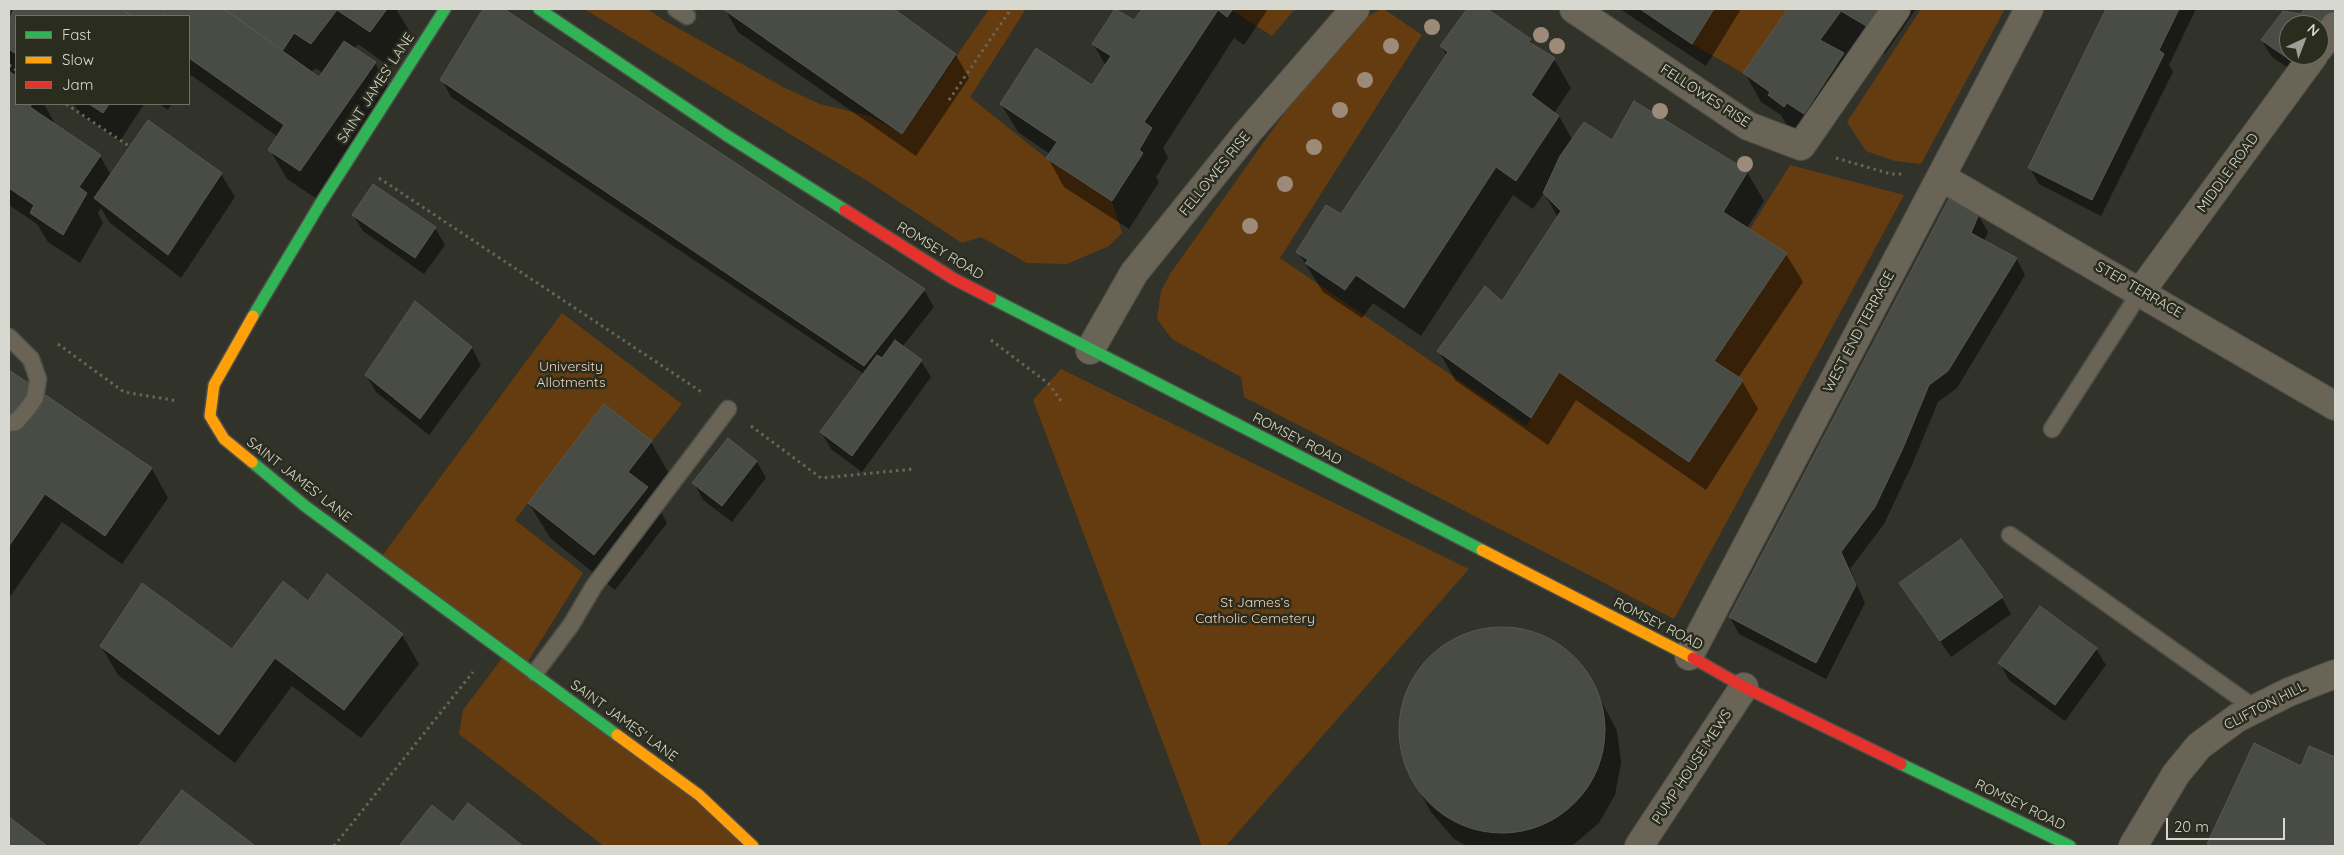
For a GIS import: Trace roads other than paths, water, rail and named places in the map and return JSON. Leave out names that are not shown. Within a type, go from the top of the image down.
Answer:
[{"type":"main road","name":"SAINT JAMES' LANE","points":[[445,9],[349,159],[234,348],[214,386],[210,416],[224,439],[305,506],[496,644],[699,795],[753,846]]},
{"type":"main road","name":"ROMSEY ROAD","points":[[539,9],[726,135],[954,279],[1689,656],[1744,687],[2070,846]]},
{"type":"street","name":"FELLOWES RISE","points":[[1090,350],[1134,274],[1247,133],[1355,9]]},
{"type":"street","name":"FELLOWES RISE","points":[[1574,9],[1748,126],[1801,146],[1896,9]]},
{"type":"street","name":"WEST END TERRACE","points":[[1689,656],[2029,9]]},
{"type":"street","name":"MIDDLE ROAD","points":[[2142,292],[2307,65]]},
{"type":"street","name":"STEP TERRACE","points":[[1941,177],[2142,292],[2335,406]]},
{"type":"street","name":"CLIFTON HILL","points":[[2133,846],[2176,774],[2199,746],[2219,730],[2256,709],[2289,692],[2335,674]]},
{"type":"street","name":"PUMP HOUSE MEWS","points":[[1640,846],[1744,687]]},
{"type":"lane","points":[[2052,428],[2142,292]]},
{"type":"lane","points":[[9,337],[30,359],[38,379],[35,398],[16,422],[9,423]]},
{"type":"lane","points":[[535,674],[571,624],[594,586],[728,409]]},
{"type":"lane","points":[[2010,536],[2256,709]]},
{"type":"park label","name":"University Allotments","points":[[571,376]]},
{"type":"park label","name":"St James’s Catholic Cemetery","points":[[1255,612]]}]
